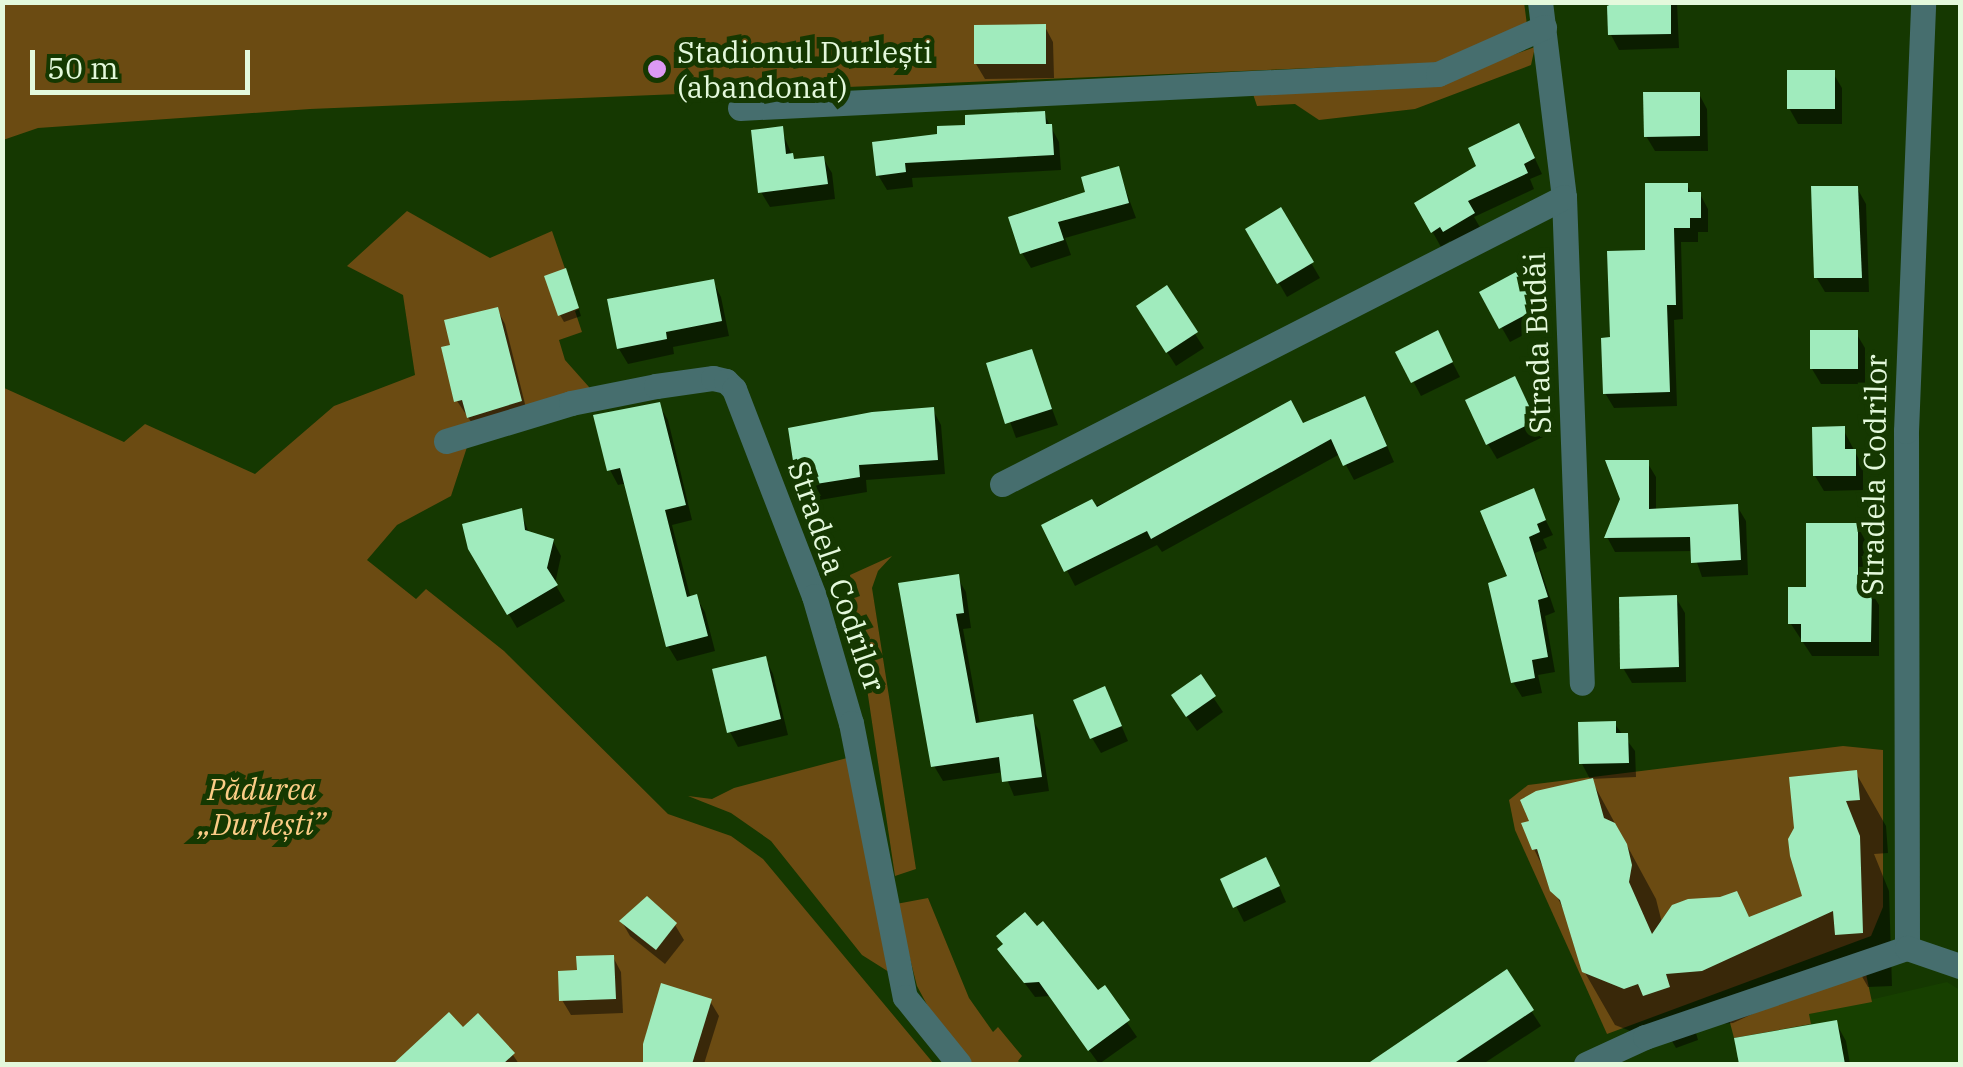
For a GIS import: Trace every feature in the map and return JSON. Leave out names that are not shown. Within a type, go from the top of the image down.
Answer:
[{"type":"street","name":"Stradela Codrilor","points":[[1907,948],[1906,431],[1923,2]]},
{"type":"street","points":[[740,108],[1438,74],[1542,15]]},
{"type":"street","name":"Strada Budăi","points":[[1542,15],[1564,197],[1582,683]]},
{"type":"street","points":[[1002,484],[1564,197]]},
{"type":"street","name":"Stradela Codrilor","points":[[446,441],[572,403],[656,386],[713,378],[726,380],[734,389],[814,596],[851,723],[905,997],[959,1064]]},
{"type":"street","points":[[1586,1064],[1646,1036],[1907,948],[1960,966]]},
{"type":"shaded area","points":[[1947,982],[1960,990],[1960,1064],[1739,1064],[1734,1038],[1811,1024],[1809,1014]]},
{"type":"green space","name":"Stadionul Durlești (abandonat)","points":[[1524,2],[1527,25],[1436,63],[310,109],[38,128],[3,140],[2,3]]},
{"type":"green space","points":[[1535,47],[1531,65],[1415,109],[1319,120],[1295,104],[1257,106],[1253,94],[1428,85]]},
{"type":"green space","name":"Pădurea „Durlești”","points":[[407,211],[490,258],[552,231],[579,309],[575,311],[582,332],[559,340],[565,360],[589,387],[593,412],[573,410],[468,444],[451,496],[397,525],[367,560],[416,599],[426,589],[504,651],[668,814],[731,836],[763,859],[934,1064],[3,1064],[2,387],[124,442],[145,424],[255,474],[334,406],[415,375],[403,295],[347,266]]},
{"type":"green space","points":[[892,556],[878,571],[872,588],[916,869],[895,876],[850,575]]},
{"type":"green space","points":[[1843,746],[1883,750],[1883,907],[1871,936],[1607,1034],[1515,830],[1509,800],[1528,785]]},
{"type":"green space","points":[[847,758],[889,972],[862,955],[771,841],[731,813],[688,796],[712,799],[734,788]]},
{"type":"green space","points":[[928,898],[969,998],[993,1032],[998,1027],[1022,1056],[1018,1061],[1021,1064],[970,1064],[940,1029],[917,986],[896,904]]},
{"type":"green space","points":[[1866,974],[1872,1002],[1809,1014],[1811,1024],[1734,1038],[1729,1019]]},
{"type":"building","points":[[1616,2],[1671,2],[1671,34],[1608,35],[1607,6]]},
{"type":"building","points":[[1046,24],[1046,64],[974,64],[974,25]]},
{"type":"building","points":[[1787,70],[1835,70],[1835,109],[1787,109]]},
{"type":"building","points":[[1643,92],[1700,92],[1700,136],[1644,137]]},
{"type":"building","points":[[1045,111],[1046,124],[1052,124],[1054,155],[905,163],[906,172],[876,176],[872,142],[937,134],[937,126],[965,125],[965,115]]},
{"type":"building","points":[[1519,123],[1535,158],[1524,164],[1528,173],[1468,201],[1475,213],[1443,232],[1440,227],[1431,233],[1414,203],[1476,166],[1468,148]]},
{"type":"building","points":[[783,126],[786,154],[793,153],[794,159],[824,156],[828,184],[758,193],[751,130]]},
{"type":"building","points":[[1119,166],[1129,203],[1058,222],[1064,240],[1020,254],[1008,217],[1085,192],[1081,177]]},
{"type":"building","points":[[1645,183],[1688,183],[1688,192],[1701,192],[1701,218],[1690,218],[1690,228],[1674,228],[1676,305],[1667,305],[1670,392],[1603,394],[1601,338],[1610,337],[1607,251],[1645,250]]},
{"type":"building","points":[[1811,186],[1858,186],[1862,278],[1814,278]]},
{"type":"building","points":[[1281,207],[1314,262],[1277,284],[1245,229]]},
{"type":"building","points":[[566,268],[579,308],[558,316],[544,276]]},
{"type":"building","points":[[1516,272],[1536,309],[1499,329],[1479,292]]},
{"type":"building","points":[[714,279],[722,321],[666,332],[667,339],[617,349],[607,299]]},
{"type":"building","points":[[1167,285],[1198,332],[1166,353],[1136,306]]},
{"type":"building","points":[[498,307],[522,401],[467,418],[462,400],[454,402],[441,347],[450,345],[444,320]]},
{"type":"building","points":[[1438,330],[1453,362],[1411,383],[1395,352]]},
{"type":"building","points":[[1810,330],[1858,330],[1858,369],[1810,369]]},
{"type":"building","points":[[1032,349],[1052,409],[1005,424],[986,363]]},
{"type":"building","points":[[1515,376],[1536,421],[1486,445],[1465,400]]},
{"type":"building","points":[[1365,396],[1387,446],[1343,466],[1331,439],[1151,539],[1147,531],[1064,572],[1041,525],[1092,499],[1097,507],[1291,400],[1303,423]]},
{"type":"building","points":[[660,402],[686,505],[665,510],[687,597],[697,594],[708,636],[666,647],[620,468],[607,471],[593,415]]},
{"type":"building","points":[[934,407],[938,460],[859,465],[860,477],[797,487],[788,428],[872,412]]},
{"type":"building","points":[[1845,426],[1845,449],[1856,449],[1856,476],[1813,476],[1812,427]]},
{"type":"building","points":[[1605,460],[1649,460],[1649,509],[1738,504],[1741,560],[1691,563],[1690,537],[1604,538],[1620,499]]},
{"type":"building","points":[[1534,488],[1546,520],[1537,524],[1540,532],[1529,537],[1548,597],[1538,600],[1548,657],[1532,660],[1535,678],[1511,683],[1488,583],[1507,576],[1480,511]]},
{"type":"building","points":[[522,508],[525,530],[554,539],[547,568],[558,585],[507,615],[468,549],[462,524]]},
{"type":"building","points":[[1806,523],[1858,523],[1858,587],[1872,587],[1871,642],[1801,642],[1801,624],[1788,624],[1788,587],[1806,587]]},
{"type":"building","points":[[959,574],[964,613],[956,614],[976,723],[1033,714],[1042,777],[1002,782],[999,757],[931,767],[898,583]]},
{"type":"building","points":[[1677,595],[1679,667],[1620,669],[1619,597]]},
{"type":"building","points":[[766,656],[781,719],[727,733],[712,669]]},
{"type":"building","points":[[1201,674],[1216,696],[1186,717],[1171,695]]},
{"type":"building","points":[[1105,686],[1122,726],[1090,739],[1073,700]]},
{"type":"building","points":[[1616,721],[1616,733],[1628,733],[1629,763],[1579,764],[1578,722]]},
{"type":"building","points":[[1857,770],[1860,800],[1846,801],[1860,836],[1863,933],[1835,935],[1833,911],[1702,971],[1666,974],[1670,987],[1643,996],[1638,984],[1624,989],[1582,972],[1560,900],[1550,891],[1537,849],[1532,850],[1521,823],[1529,821],[1520,800],[1536,791],[1593,778],[1604,818],[1615,823],[1627,844],[1632,865],[1629,882],[1652,934],[1672,905],[1688,899],[1720,897],[1737,891],[1749,917],[1802,896],[1788,839],[1794,828],[1789,777]]},
{"type":"building","points":[[1266,857],[1280,886],[1233,908],[1220,879]]},
{"type":"building","points":[[647,896],[677,923],[656,950],[619,921]]},
{"type":"building","points":[[1025,912],[1037,926],[1043,921],[1098,990],[1105,985],[1130,1020],[1088,1051],[1039,982],[1024,983],[997,949],[1003,944],[996,936]]},
{"type":"building","points":[[614,955],[616,999],[559,1001],[558,971],[577,970],[576,956]]},
{"type":"building","points":[[1507,969],[1534,1010],[1453,1064],[1367,1064]]},
{"type":"building","points":[[661,983],[712,999],[692,1064],[643,1064],[643,1044]]},
{"type":"building","points":[[449,1012],[463,1027],[478,1013],[515,1053],[503,1064],[393,1064]]},
{"type":"building","points":[[1837,1020],[1845,1064],[1739,1064],[1734,1038]]},
{"type":"place","name":"Stadionul Durlești (abandonat)","points":[[657,69]]}]
